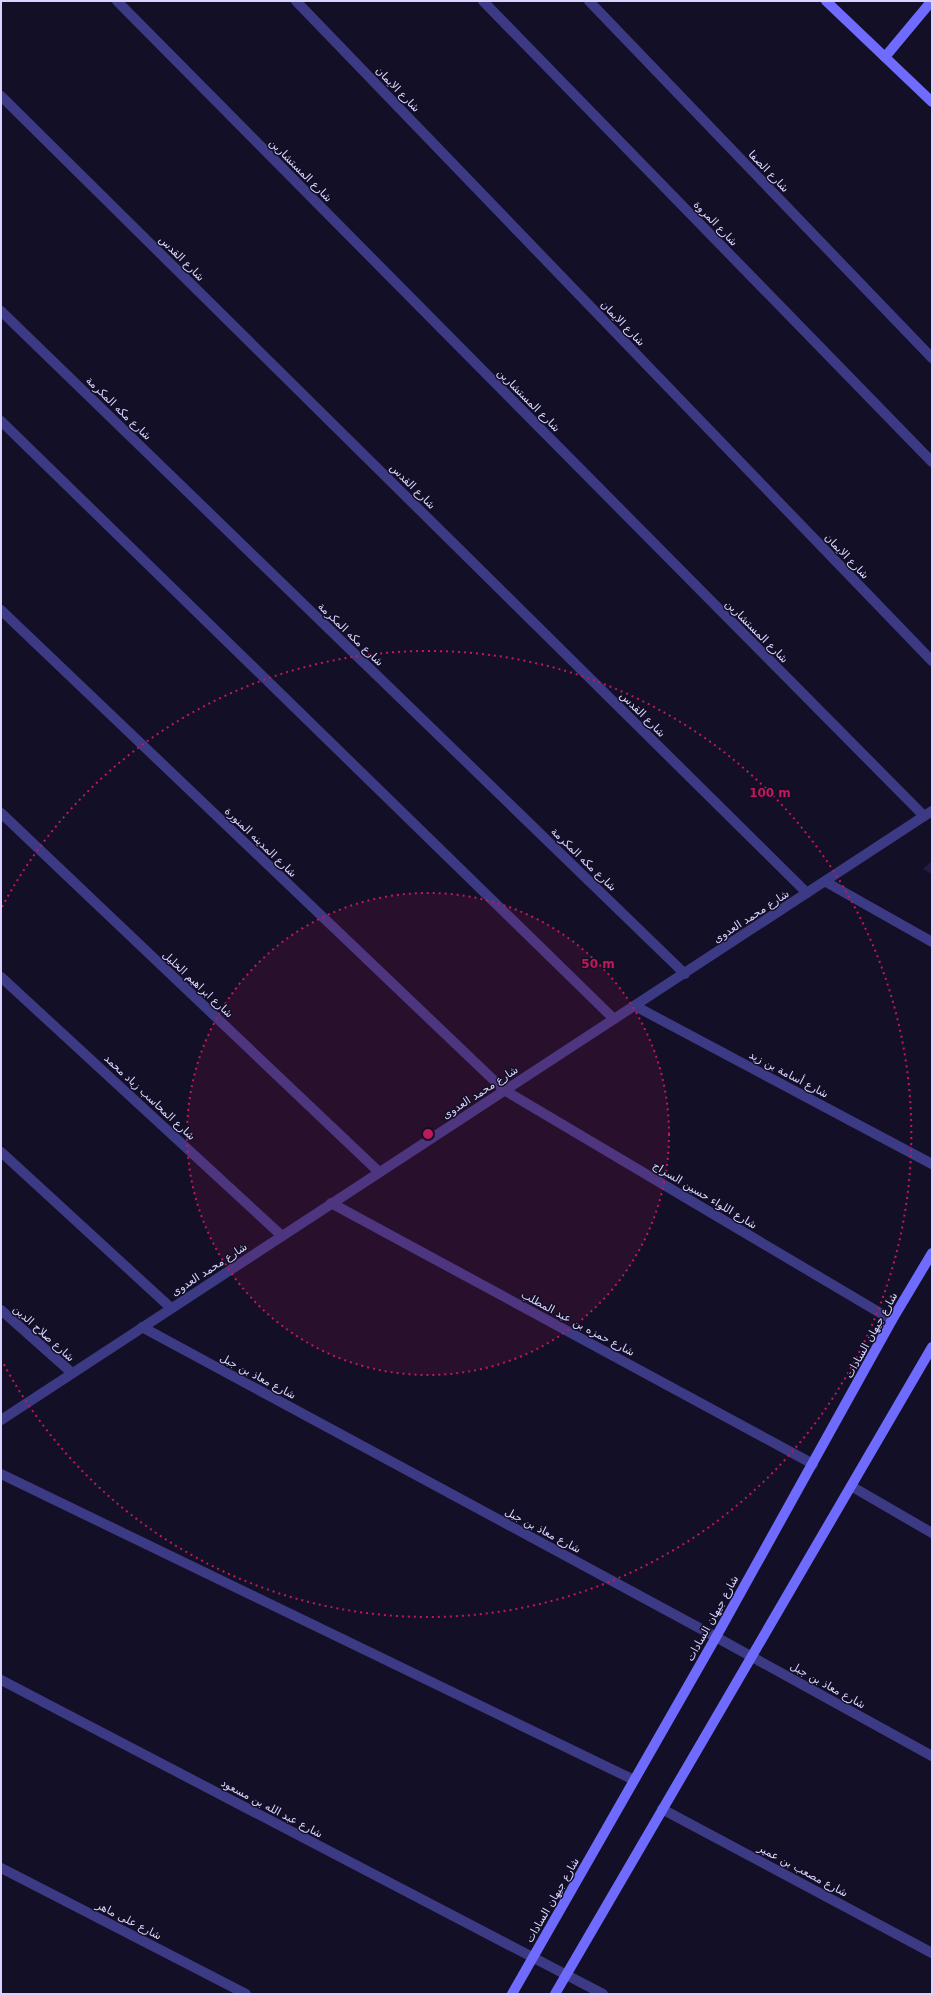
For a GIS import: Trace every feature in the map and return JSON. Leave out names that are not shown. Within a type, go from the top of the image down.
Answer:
[{"type":"main road","points":[[826,1],[932,102]]},
{"type":"main road","points":[[885,57],[930,2]]},
{"type":"main road","name":"شارع جيهان السادات","points":[[512,1994],[813,1464],[892,1320],[932,1253]]},
{"type":"main road","points":[[555,1994],[850,1486],[929,1359],[932,1347]]},
{"type":"street","name":"شارع المستشارين","points":[[118,1],[928,814]]},
{"type":"street","name":"شارع الايمان","points":[[296,1],[932,661]]},
{"type":"street","name":"شارع المروة","points":[[483,1],[932,462]]},
{"type":"street","name":"شارع الصفا","points":[[590,1],[932,358]]},
{"type":"street","name":"شارع القدس","points":[[1,96],[807,894]]},
{"type":"street","name":"شارع مكه المكرمة","points":[[1,311],[685,974]]},
{"type":"street","points":[[1,421],[614,1019]]},
{"type":"street","name":"شارع المدينه المنورة","points":[[1,610],[504,1090]]},
{"type":"street","name":"شارع ابراهيم الخليل","points":[[1,813],[379,1172]]},
{"type":"street","name":"شارع محمد العدوى","points":[[1,1420],[928,814]]},
{"type":"street","points":[[826,882],[932,942]]},
{"type":"street","name":"شارع المحاسب زياد محمد","points":[[1,977],[282,1236]]},
{"type":"street","name":"شارع أسامة بن زيد","points":[[635,1006],[932,1164]]},
{"type":"street","name":"شارع اللواء حسين السراج","points":[[504,1090],[892,1320]]},
{"type":"street","points":[[1,1152],[171,1308]]},
{"type":"street","name":"شارع حمزه بن عبد المطلب","points":[[331,1203],[813,1464]]},
{"type":"street","name":"شارع صلاح الدين","points":[[1,1310],[72,1373]]},
{"type":"street","name":"شارع معاذ بن جبل","points":[[142,1327],[716,1636],[932,1756]]},
{"type":"street","points":[[1,1474],[634,1780]]},
{"type":"street","points":[[850,1486],[932,1533]]},
{"type":"street","name":"شارع عبد الله بن مسعود","points":[[1,1680],[603,1994]]},
{"type":"street","name":"شارع مصعب بن عمير","points":[[662,1810],[932,1952]]},
{"type":"street","name":"شارع على ماهر","points":[[1,1868],[246,1994]]},
{"type":"building","points":[[932,861],[932,874],[923,869]]}]
